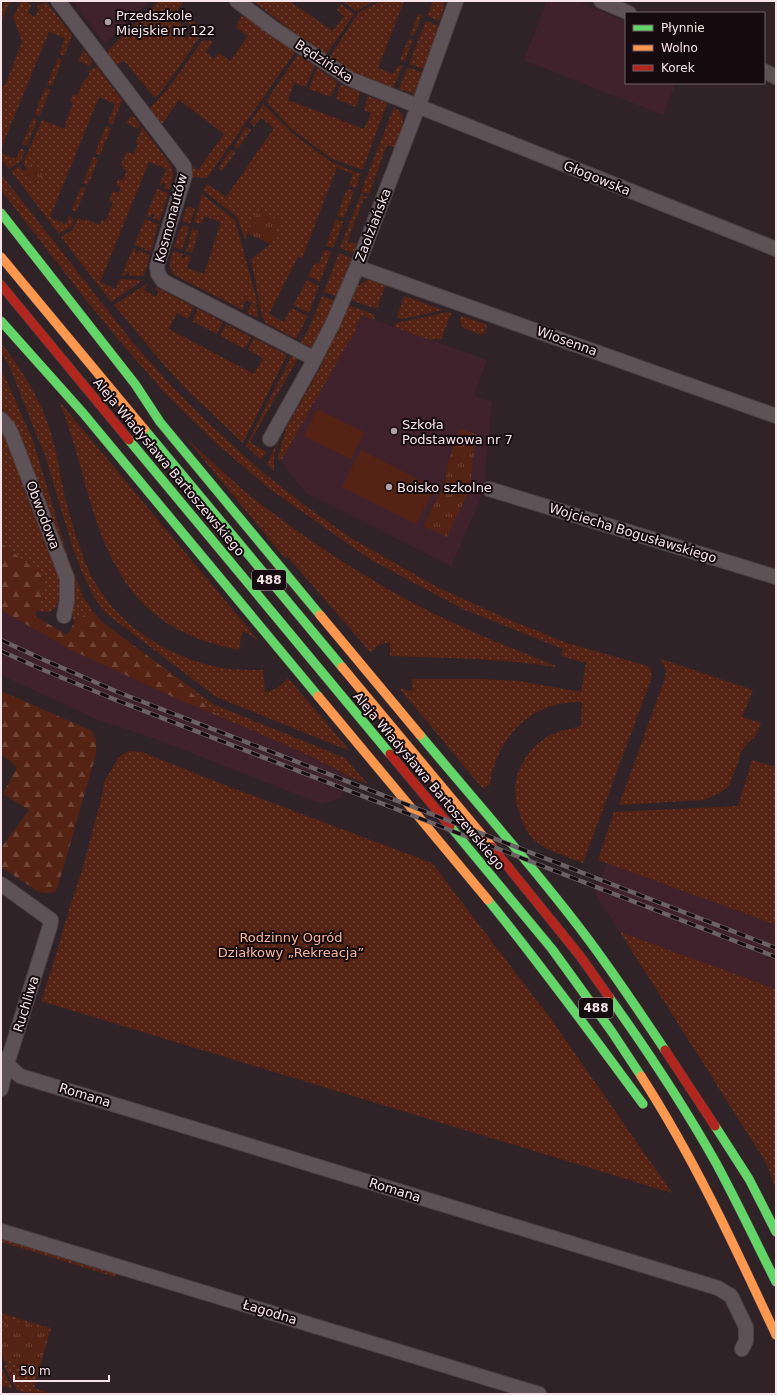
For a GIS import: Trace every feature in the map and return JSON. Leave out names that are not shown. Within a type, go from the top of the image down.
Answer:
[{"type":"main road","points":[[1,213],[135,384],[165,427],[537,874],[584,934],[616,977],[725,1140],[749,1179],[776,1232]]},
{"type":"main road","name":"Aleja Władysława Bartoszewskiego","points":[[1,257],[538,902],[580,956],[635,1033],[684,1110],[744,1217],[776,1282]]},
{"type":"main road","name":"Aleja Władysława Bartoszewskiego","points":[[1,285],[552,949],[632,1061],[665,1112],[729,1235],[776,1335]]},
{"type":"main road","points":[[1,321],[83,413],[341,726],[520,939],[648,1112]]},
{"type":"main road","points":[[666,1135],[692,1166]]},
{"type":"street","name":"Kosmonautów","points":[[58,1],[184,166],[185,176],[158,266],[158,274],[163,281],[315,359]]},
{"type":"street","name":"Będzińska","points":[[237,1],[273,28],[350,79],[418,107]]},
{"type":"street","name":"Zaolziańska","points":[[270,438],[315,359],[333,323],[357,267],[418,107],[456,1]]},
{"type":"street","points":[[601,1],[627,12]]},
{"type":"street","points":[[765,72],[776,77]]},
{"type":"street","name":"Głogowska","points":[[418,107],[776,249]]},
{"type":"street","name":"Wiosenna","points":[[357,267],[776,416]]},
{"type":"street","name":"Obwodowa","points":[[1,419],[8,427],[12,435],[67,578],[67,600],[64,616]]},
{"type":"street","name":"Wojciecha Bogusławskiego","points":[[489,489],[776,577]]},
{"type":"street","name":"Ruchliwa","points":[[1,884],[51,920],[4,1062],[1,1089]]},
{"type":"street","name":"Romana","points":[[4,1062],[20,1076],[718,1288],[730,1296],[746,1327],[746,1341],[742,1349]]},
{"type":"street","name":"Łagodna","points":[[1,1231],[539,1394]]},
{"type":"shaded area","name":"Przedszkole Miejskie nr 122","points":[[73,1],[150,1],[105,44]]},
{"type":"shaded area","points":[[547,1],[577,1],[625,22],[625,84],[676,84],[663,115],[524,60]]},
{"type":"shaded area","name":"Szkoła Podstawowa nr 7","points":[[361,315],[487,360],[474,396],[492,402],[483,493],[451,566],[306,493],[281,461],[350,338],[352,339]]},
{"type":"shaded area","points":[[1,610],[69,649],[186,703],[286,745],[340,771],[349,777],[341,798],[322,804],[150,737],[98,720],[1,675]]},
{"type":"shaded area","points":[[607,863],[776,925],[776,989],[620,932],[595,894]]},
{"type":"green space","points":[[5,1],[10,1],[1,20],[1,10]]},
{"type":"green space","points":[[21,1],[25,1],[32,5],[28,13],[35,17],[39,9],[37,7],[46,2],[72,35],[64,56],[59,54],[65,38],[49,32],[1,149],[1,85],[5,86],[22,41],[13,17]]},
{"type":"green space","points":[[159,1],[184,1],[172,18],[183,25],[178,32],[187,39],[195,28],[186,22],[189,18],[198,25],[199,38],[164,88],[155,98],[124,61],[115,66],[107,54],[109,49]]},
{"type":"green space","points":[[253,1],[289,1],[333,31],[344,16],[337,10],[341,4],[354,14],[326,55]]},
{"type":"green space","points":[[342,1],[375,1],[356,11]]},
{"type":"green space","points":[[381,1],[404,1],[378,68],[394,74],[398,65],[402,66],[392,92],[327,61],[359,12]]},
{"type":"green space","points":[[433,1],[445,1],[440,21],[427,16]]},
{"type":"green space","points":[[418,14],[422,15],[414,36],[410,35]]},
{"type":"green space","points":[[244,15],[293,49],[295,52],[207,178],[190,177],[193,167],[198,170],[224,134],[179,100],[161,125],[149,109],[167,90],[202,41],[210,40],[213,42],[206,52],[214,59],[219,53],[230,61],[248,36],[236,27],[241,16]]},
{"type":"green space","points":[[426,21],[439,26],[424,69],[409,64]]},
{"type":"green space","points":[[408,39],[413,40],[405,61],[400,60]]},
{"type":"green space","points":[[83,50],[92,61],[90,66],[78,61]]},
{"type":"green space","points":[[297,56],[300,56],[314,65],[314,67],[306,87],[294,83],[288,100],[364,129],[371,113],[364,110],[368,96],[387,103],[363,169],[332,159],[290,128],[266,101]]},
{"type":"green space","points":[[58,58],[62,60],[52,86],[47,85]]},
{"type":"green space","points":[[97,67],[122,100],[112,125],[108,123],[115,104],[99,97],[50,217],[66,224],[69,216],[74,220],[72,226],[59,234],[11,171],[20,166],[33,184],[44,175],[34,163],[26,168],[23,163],[42,120],[65,129],[65,124],[73,103],[70,101],[73,94],[78,95],[84,79],[86,80],[90,72],[87,71]]},
{"type":"green space","points":[[408,67],[423,73],[415,94],[399,89]]},
{"type":"green space","points":[[317,68],[337,83],[331,97],[309,89]]},
{"type":"green space","points":[[340,85],[360,92],[356,107],[336,99]]},
{"type":"green space","points":[[45,88],[49,89],[50,91],[39,116],[35,114]]},
{"type":"green space","points":[[263,104],[291,132],[331,162],[360,174],[356,188],[349,186],[353,174],[337,168],[302,258],[298,257],[269,314],[284,322],[291,308],[308,316],[296,339],[266,323],[262,316],[251,259],[271,244],[255,214],[245,240],[237,217],[203,190],[207,184],[226,197],[274,128],[261,118],[254,127],[250,122]]},
{"type":"green space","points":[[394,107],[402,115],[403,120],[395,148],[387,145],[369,194],[361,192]]},
{"type":"green space","points":[[133,116],[140,125],[138,129],[126,123],[130,117]]},
{"type":"green space","points":[[33,118],[37,121],[27,145],[22,145]]},
{"type":"green space","points":[[106,126],[111,128],[100,155],[95,153]]},
{"type":"green space","points":[[142,127],[170,164],[173,170],[172,180],[169,190],[164,188],[166,184],[162,183],[161,186],[159,185],[166,169],[149,162],[100,282],[116,289],[120,279],[140,280],[140,282],[111,302],[61,237],[72,230],[78,218],[85,221],[86,219],[100,225],[102,220],[106,221],[113,202],[109,201],[113,191],[118,193],[121,187],[116,185],[118,179],[123,180],[126,172],[121,164],[126,152],[134,154],[138,144],[136,142]]},
{"type":"green space","points":[[246,127],[251,130],[238,149],[235,145]]},
{"type":"green space","points":[[21,148],[25,151],[21,161],[9,169],[1,159],[1,153],[16,159]]},
{"type":"green space","points":[[231,150],[236,152],[222,171],[219,167]]},
{"type":"green space","points":[[93,157],[98,159],[88,185],[83,183]]},
{"type":"green space","points":[[34,162],[44,175],[33,184],[23,171]]},
{"type":"green space","points":[[1,174],[134,344],[166,380],[201,416],[260,470],[303,504],[351,538],[437,587],[505,618],[567,643],[648,666],[652,677],[583,863],[548,849],[531,837],[521,818],[515,791],[521,766],[536,746],[553,734],[581,726],[582,702],[564,703],[548,707],[533,715],[520,725],[509,737],[500,751],[490,784],[483,789],[399,688],[412,691],[412,679],[483,679],[519,681],[581,692],[586,663],[561,656],[563,649],[463,609],[371,560],[270,489],[218,445],[165,393],[117,338],[1,190]]},
{"type":"green space","points":[[81,187],[86,188],[76,212],[72,210]]},
{"type":"green space","points":[[157,189],[168,193],[160,221],[153,218],[154,214],[151,214],[150,217],[146,216]]},
{"type":"green space","points":[[347,189],[354,191],[344,218],[337,216]]},
{"type":"green space","points":[[202,194],[235,220],[256,297],[258,318],[247,313],[252,303],[246,300],[243,310],[176,276],[171,271],[170,261],[173,251],[183,254],[182,257],[185,258],[187,255],[191,256],[187,268],[204,274],[221,222],[204,216],[202,224],[194,222]]},
{"type":"green space","points":[[361,194],[368,197],[363,200],[347,243],[357,243],[354,253],[340,248]]},
{"type":"green space","points":[[187,206],[195,208],[190,224],[182,221]]},
{"type":"green space","points":[[262,212],[280,221],[271,244],[248,234],[255,214]]},
{"type":"green space","points":[[145,219],[158,224],[151,252],[134,245]]},
{"type":"green space","points":[[336,219],[343,222],[333,248],[326,246]]},
{"type":"green space","points":[[182,225],[189,227],[182,250],[174,247]]},
{"type":"green space","points":[[192,229],[199,231],[192,253],[186,251]]},
{"type":"green space","points":[[133,248],[136,249],[135,253],[137,254],[139,250],[150,255],[144,276],[129,276],[130,273],[127,272],[125,276],[122,275]]},
{"type":"green space","points":[[324,250],[331,252],[320,282],[308,276],[315,263],[319,264]]},
{"type":"green space","points":[[339,253],[352,258],[337,296],[324,292]]},
{"type":"green space","points":[[307,280],[319,286],[309,313],[293,305]]},
{"type":"green space","points":[[368,280],[386,284],[377,309],[350,300],[357,286]]},
{"type":"green space","points":[[148,283],[144,290],[156,297],[159,292],[155,289],[156,287],[194,307],[188,319],[177,313],[169,329],[254,374],[263,358],[248,350],[254,338],[287,355],[243,443],[186,389],[114,305]]},
{"type":"green space","points":[[322,296],[335,301],[314,348],[301,343],[310,326]]},
{"type":"green space","points":[[404,296],[443,310],[402,319],[397,317]]},
{"type":"green space","points":[[348,305],[375,315],[374,320],[361,315],[352,339],[350,339],[281,461],[278,459],[278,456],[287,426],[319,370]]},
{"type":"green space","points":[[198,309],[223,322],[217,334],[192,321]]},
{"type":"green space","points":[[448,312],[451,313],[441,340],[434,338],[433,341],[394,327],[396,323]]},
{"type":"green space","points":[[461,316],[486,324],[487,327],[484,334],[482,335],[463,328],[460,321]]},
{"type":"green space","points":[[226,324],[251,337],[245,349],[220,336]]},
{"type":"green space","points":[[1,343],[16,362],[29,383],[45,416],[55,449],[67,505],[80,549],[94,581],[104,597],[116,611],[144,636],[177,654],[212,666],[238,670],[263,670],[265,692],[275,689],[288,678],[350,751],[216,697],[107,614],[95,599],[82,572],[72,545],[45,456],[10,368],[1,352]]},
{"type":"green space","points":[[292,355],[298,358],[250,442],[266,452],[261,460],[246,446]]},
{"type":"green space","points":[[2,370],[33,441],[69,560],[83,597],[92,610],[74,623],[72,610],[13,423],[6,412],[1,408]]},
{"type":"green space","points":[[59,401],[259,641],[247,633],[242,632],[239,650],[213,644],[193,637],[156,615],[132,591],[114,563],[100,532],[71,433]]},
{"type":"green space","points":[[317,409],[364,432],[351,459],[304,436]]},
{"type":"green space","points":[[460,429],[476,434],[470,489],[447,537],[424,526],[446,479],[447,466]]},
{"type":"green space","points":[[283,431],[274,454],[274,471],[267,464]]},
{"type":"green space","points":[[1,432],[7,436],[56,560],[62,588],[56,608],[49,612],[37,611],[45,577],[1,543]]},
{"type":"green space","points":[[185,437],[262,505],[349,566],[404,598],[441,617],[556,666],[493,660],[390,656],[390,642],[378,645],[371,653],[287,556],[285,558]]},
{"type":"green space","name":"Boisko szkolne","points":[[361,450],[435,488],[416,524],[342,487]]},
{"type":"green space","points":[[1,543],[45,577],[41,599],[35,616],[67,635],[74,623],[92,610],[101,621],[156,662],[218,716],[186,703],[69,649],[1,610]]},
{"type":"green space","points":[[661,659],[753,690],[742,717],[761,723],[756,736],[741,751],[729,786],[720,793],[704,800],[619,805],[665,678],[666,671]]},
{"type":"green space","points":[[156,662],[213,704],[345,758],[368,784],[349,777],[340,771],[286,745],[218,716]]},
{"type":"green space","points":[[1,691],[92,731],[96,740],[96,754],[55,892],[46,893],[37,891],[1,867],[1,848],[29,810],[3,794],[17,767],[1,754]]},
{"type":"green space","name":"Rodzinny Ogród Działkowy „Rekreacja”","points":[[128,751],[142,752],[214,781],[432,863],[554,1023],[672,1193],[41,1001],[82,870],[102,796],[104,782],[119,757]]},
{"type":"green space","points":[[752,760],[776,767],[776,925],[598,860],[614,812],[738,806]]},
{"type":"green space","points":[[620,932],[776,989],[776,1188],[765,1161]]},
{"type":"green space","points":[[1,1237],[117,1272],[116,1277],[1,1242]]},
{"type":"green space","points":[[1,1313],[51,1328],[34,1388],[52,1394],[30,1394],[17,1390],[4,1366],[7,1365],[3,1358],[8,1353],[6,1351],[1,1356]]},
{"type":"green space","points":[[4,1318],[46,1329],[47,1335],[38,1369],[3,1358],[1,1355]]},
{"type":"green space","points":[[1,1367],[13,1389],[1,1385]]},
{"type":"railway","points":[[1,640],[120,693],[776,948]]},
{"type":"railway","points":[[1,651],[116,700],[776,957]]},
{"type":"traffic: fast","points":[[1,213],[135,384],[160,422],[320,615]]},
{"type":"traffic: fast","points":[[1,321],[83,413],[318,696]]},
{"type":"traffic: fast","points":[[144,429],[342,667]]},
{"type":"traffic: fast","points":[[129,440],[390,754]]},
{"type":"traffic: fast","points":[[420,735],[565,909],[606,963],[665,1050]]},
{"type":"traffic: fast","points":[[450,826],[552,949],[612,1032],[641,1076]]},
{"type":"traffic: fast","points":[[488,900],[547,975],[643,1104]]},
{"type":"traffic: fast","points":[[609,997],[665,1078],[704,1142],[776,1282]]},
{"type":"traffic: fast","points":[[715,1126],[749,1179],[776,1232]]},
{"type":"traffic: slow","points":[[1,257],[144,429]]},
{"type":"traffic: slow","points":[[320,615],[420,735]]},
{"type":"traffic: slow","points":[[342,667],[492,847]]},
{"type":"traffic: slow","points":[[318,696],[488,900]]},
{"type":"traffic: slow","points":[[641,1076],[679,1139],[713,1203],[776,1335]]},
{"type":"traffic: jam","points":[[1,285],[129,440]]},
{"type":"traffic: jam","points":[[390,754],[450,826]]},
{"type":"traffic: jam","points":[[492,847],[580,956],[609,997]]},
{"type":"traffic: jam","points":[[665,1050],[715,1126]]},
{"type":"place","name":"Przedszkole Miejskie nr 122","points":[[108,22]]},
{"type":"place","name":"Szkoła Podstawowa nr 7","points":[[394,431]]},
{"type":"place","name":"Boisko szkolne","points":[[389,487]]}]
